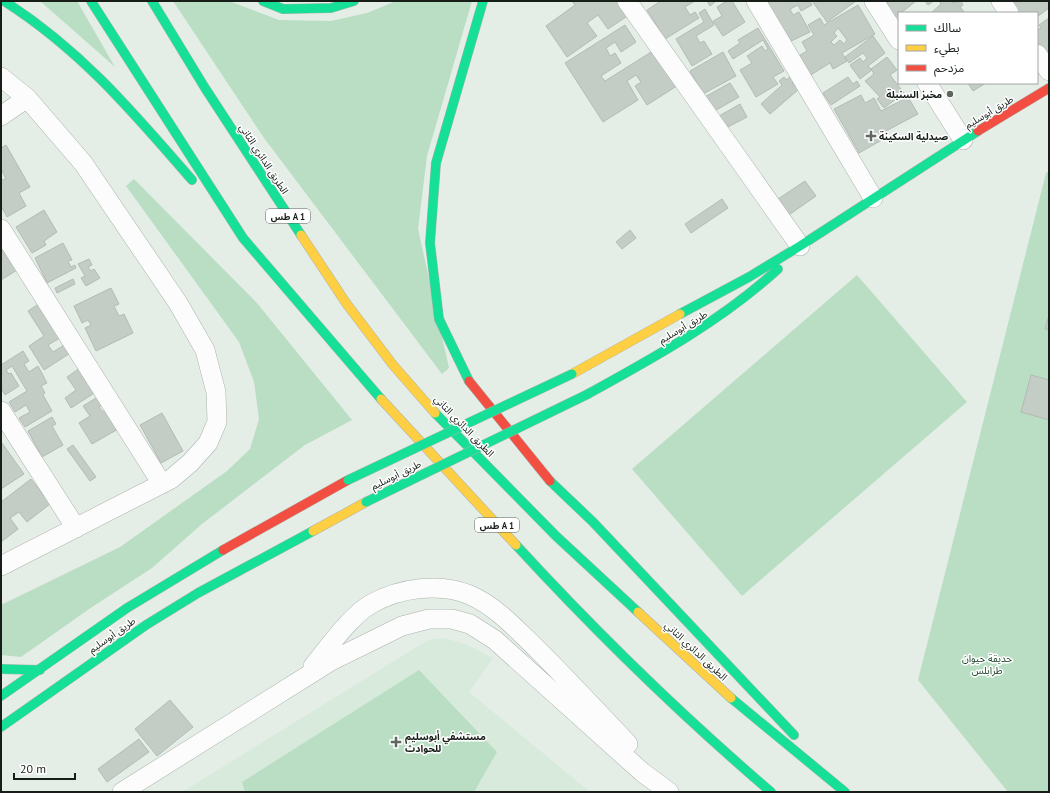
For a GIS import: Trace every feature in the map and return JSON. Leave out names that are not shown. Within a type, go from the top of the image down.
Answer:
[{"type":"main road","points":[[4,1],[22,11],[61,40],[89,64],[243,238]]},
{"type":"main road","points":[[91,1],[243,238]]},
{"type":"main road","name":"الطريق الدائري الثاني","points":[[152,1],[205,88],[346,303],[393,365],[441,420],[556,536],[723,690],[845,792]]},
{"type":"main road","points":[[263,1],[283,9],[331,8],[354,1]]},
{"type":"main road","points":[[483,1],[436,163],[430,243],[439,319],[466,378],[542,474],[593,522],[800,740]]},
{"type":"main road","name":"طريق أبوسليم","points":[[1,696],[127,608],[188,570],[348,480],[572,374],[749,277],[800,246],[963,140],[1049,88]]},
{"type":"main road","name":"طس A 1","points":[[243,238],[384,402],[560,593],[715,744],[771,792]]},
{"type":"main road","name":"طريق أبوسليم","points":[[1,727],[146,625],[198,593],[366,502],[588,394],[706,328],[757,290],[800,246]]},
{"type":"main road","points":[[1,669],[40,670]]},
{"type":"main road","points":[[811,752],[849,792]]},
{"type":"street","points":[[627,1],[800,246]]},
{"type":"street","points":[[756,1],[873,198]]},
{"type":"street","points":[[874,1],[898,38]]},
{"type":"street","points":[[1001,1],[1008,12]]},
{"type":"street","points":[[1038,55],[1049,71]]},
{"type":"street","points":[[1,77],[27,98],[83,162],[178,303],[205,350],[216,392],[217,422],[208,443],[204,448],[190,462],[162,484],[1,566]]},
{"type":"street","points":[[928,84],[963,140]]},
{"type":"street","points":[[1,116],[27,98]]},
{"type":"street","points":[[1,229],[162,484]]},
{"type":"street","points":[[1,411],[76,528]]},
{"type":"street","points":[[304,678],[350,624],[370,605],[397,594],[426,588],[442,589],[469,595],[493,609],[518,631],[579,691],[669,792]]},
{"type":"street","points":[[122,792],[330,661],[402,626],[429,619],[452,619],[470,624],[495,640],[642,772],[669,792]]},
{"type":"shaded area","name":"مستشفي أبوسليم للحوادث","points":[[444,638],[465,644],[493,658],[469,692],[590,792],[182,792],[428,640]]},
{"type":"green space","points":[[40,1],[77,1],[115,67]]},
{"type":"green space","points":[[173,1],[229,1],[279,20],[331,21],[367,13],[396,1],[472,1],[427,156],[418,229],[449,368],[442,374],[264,138]]},
{"type":"green space","name":"حديقة حيوان طرابلس","points":[[1049,171],[1049,792],[1008,792],[918,680],[1046,173]]},
{"type":"green space","points":[[134,179],[257,303],[352,420],[305,445],[202,524],[152,568],[92,607],[21,657],[1,655],[1,605],[120,547],[227,471],[250,449],[259,419],[254,382],[239,342],[126,186]]},
{"type":"green space","points":[[857,275],[967,402],[742,596],[632,469]]},
{"type":"green space","points":[[419,670],[497,752],[474,792],[245,792],[242,782]]},
{"type":"building","points":[[572,1],[619,1],[629,15],[608,29],[598,15],[587,23],[597,36],[567,57],[546,26],[575,5]]},
{"type":"building","points":[[661,1],[695,1],[685,7],[690,15],[695,12],[699,18],[665,39],[647,10]]},
{"type":"building","points":[[707,1],[716,1],[710,6]]},
{"type":"building","points":[[727,1],[732,1],[745,22],[723,36],[713,21],[722,16],[717,7]]},
{"type":"building","points":[[765,1],[810,1],[812,5],[801,11],[798,5],[790,9],[793,15],[799,12],[810,32],[787,43]]},
{"type":"building","points":[[812,1],[856,1],[827,22]]},
{"type":"building","points":[[883,1],[916,1],[902,12],[898,12],[898,15],[896,17]]},
{"type":"building","points":[[925,1],[934,1],[928,5]]},
{"type":"building","points":[[939,1],[952,1],[953,3],[961,1],[963,5],[960,7],[964,12],[932,12],[941,4]]},
{"type":"building","points":[[1009,1],[1048,1],[1049,8],[1038,16],[1038,12],[1014,12]]},
{"type":"building","points":[[858,5],[875,34],[842,53],[847,61],[833,69],[830,63],[809,76],[797,57],[807,51],[802,42],[814,35],[808,25],[820,18],[824,25]],"holes":[[[838,28],[847,40],[844,44],[840,40],[834,45],[831,42],[837,36],[834,33]]]},
{"type":"building","points":[[705,9],[714,25],[696,36],[700,43],[704,41],[712,54],[692,66],[676,39],[704,22],[699,13]]},
{"type":"building","points":[[1049,18],[1049,58],[1038,42],[1038,30],[1041,28],[1039,25]]},
{"type":"building","points":[[625,25],[636,42],[621,52],[615,42],[606,48],[610,56],[615,53],[621,63],[601,76],[605,81],[656,49],[680,84],[647,105],[635,86],[641,82],[636,75],[627,81],[638,100],[603,122],[565,63]]},
{"type":"building","points":[[758,28],[784,71],[773,77],[778,84],[756,97],[740,70],[752,63],[747,56],[762,46],[765,51],[768,49],[763,40],[733,59],[728,51],[740,43],[738,40]]},
{"type":"building","points":[[873,36],[885,53],[868,66],[872,70],[860,79],[850,65],[860,58],[863,62],[867,58],[863,53],[849,63],[845,57]]},
{"type":"building","points":[[723,52],[736,76],[703,94],[690,71]]},
{"type":"building","points":[[887,57],[897,70],[890,75],[904,93],[884,108],[877,99],[880,97],[865,81],[874,74],[871,69]]},
{"type":"building","points":[[791,76],[795,80],[792,83],[798,90],[770,114],[761,104],[782,85],[779,81],[784,77],[786,80]]},
{"type":"building","points":[[848,77],[853,84],[857,81],[860,86],[831,105],[823,93]]},
{"type":"building","points":[[730,83],[739,97],[711,113],[703,98]]},
{"type":"building","points":[[969,84],[984,84],[973,91]]},
{"type":"building","points":[[861,95],[865,103],[874,98],[881,111],[908,97],[918,114],[884,132],[887,137],[859,153],[834,109]]},
{"type":"building","points":[[740,104],[747,117],[726,128],[719,116]]},
{"type":"building","points":[[6,145],[30,187],[19,193],[26,206],[7,217],[1,206],[1,180],[6,179],[1,169],[1,148]]},
{"type":"building","points":[[805,181],[816,196],[786,217],[775,201]]},
{"type":"building","points":[[722,199],[728,208],[691,233],[685,224]]},
{"type":"building","points":[[44,210],[57,232],[44,241],[46,245],[32,253],[16,227]]},
{"type":"building","points":[[630,230],[636,238],[622,249],[616,242]]},
{"type":"building","points":[[63,243],[72,260],[68,261],[71,267],[75,265],[76,268],[47,283],[35,258]]},
{"type":"building","points":[[1,248],[17,270],[1,280]]},
{"type":"building","points":[[89,259],[92,265],[88,267],[91,271],[94,269],[100,278],[86,286],[81,278],[85,276],[78,264]]},
{"type":"building","points":[[73,279],[75,284],[57,293],[55,288]]},
{"type":"building","points":[[111,288],[119,304],[114,306],[119,316],[124,314],[133,333],[96,351],[85,328],[91,325],[88,320],[82,323],[74,306]]},
{"type":"building","points":[[43,301],[65,335],[48,345],[53,352],[69,342],[75,350],[44,370],[29,346],[44,336],[28,311]]},
{"type":"building","points":[[1049,315],[1049,330],[1045,329]]},
{"type":"building","points":[[23,351],[29,361],[24,364],[29,372],[38,366],[47,383],[41,386],[45,393],[43,395],[52,411],[25,427],[19,418],[30,412],[26,405],[15,412],[9,402],[27,391],[12,366],[6,370],[9,374],[11,373],[19,386],[5,395],[1,388],[1,365]]},
{"type":"building","points":[[80,368],[96,392],[71,408],[65,398],[76,390],[67,377]]},
{"type":"building","points":[[1031,375],[1049,380],[1049,420],[1021,412]]},
{"type":"building","points":[[101,395],[106,403],[99,407],[103,412],[109,409],[120,428],[92,444],[79,423],[90,416],[83,406]]},
{"type":"building","points":[[162,413],[183,451],[161,463],[140,425]]},
{"type":"building","points":[[52,417],[56,424],[52,426],[63,445],[42,457],[28,431]]},
{"type":"building","points":[[2,443],[24,474],[1,489],[1,444]]},
{"type":"building","points":[[73,445],[96,477],[90,481],[67,449]]},
{"type":"building","points":[[31,479],[50,504],[27,522],[19,512],[10,518],[18,529],[1,542],[1,502]]},
{"type":"building","points":[[170,700],[193,727],[157,756],[135,729]]},
{"type":"building","points":[[139,739],[149,752],[107,782],[98,769]]},
{"type":"traffic: fast","points":[[4,1],[32,20],[82,61],[127,106],[192,180]]},
{"type":"traffic: fast","points":[[91,1],[243,238],[381,399]]},
{"type":"traffic: fast","points":[[152,1],[205,88],[301,235]]},
{"type":"traffic: fast","points":[[263,1],[283,9],[331,8],[354,1]]},
{"type":"traffic: fast","points":[[469,381],[439,319],[430,243],[436,163],[483,1]]},
{"type":"traffic: fast","points":[[680,314],[749,277],[800,246],[978,131]]},
{"type":"traffic: fast","points":[[588,394],[663,352],[710,322],[756,288],[778,269]]},
{"type":"traffic: fast","points":[[348,480],[572,374]]},
{"type":"traffic: fast","points":[[366,502],[588,394]]},
{"type":"traffic: fast","points":[[435,413],[556,536],[638,612]]},
{"type":"traffic: fast","points":[[550,481],[593,522],[794,735]]},
{"type":"traffic: fast","points":[[1,727],[146,625],[198,593],[313,531]]},
{"type":"traffic: fast","points":[[516,545],[608,641],[672,703],[771,792]]},
{"type":"traffic: fast","points":[[1,696],[127,608],[223,550]]},
{"type":"traffic: fast","points":[[1,669],[40,670]]},
{"type":"traffic: fast","points":[[731,698],[845,792]]},
{"type":"traffic: slow","points":[[301,235],[346,303],[393,365],[435,413]]},
{"type":"traffic: slow","points":[[572,374],[680,314]]},
{"type":"traffic: slow","points":[[381,399],[516,545]]},
{"type":"traffic: slow","points":[[313,531],[366,502]]},
{"type":"traffic: slow","points":[[638,612],[731,698]]},
{"type":"traffic: jam","points":[[978,131],[1049,88]]},
{"type":"traffic: jam","points":[[469,381],[550,481]]},
{"type":"traffic: jam","points":[[223,550],[348,480]]},
{"type":"place","name":"مخبز السنبلة","points":[[950,94]]},
{"type":"place","name":"صيدلية السكينة","points":[[871,136]]},
{"type":"place","name":"مستشفي أبوسليم للحوادث","points":[[396,742]]}]
